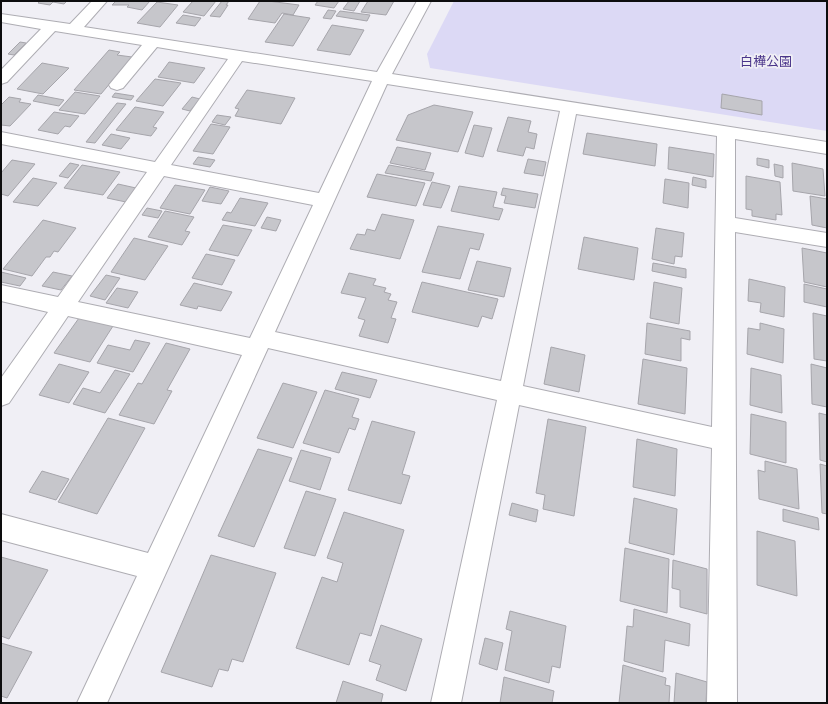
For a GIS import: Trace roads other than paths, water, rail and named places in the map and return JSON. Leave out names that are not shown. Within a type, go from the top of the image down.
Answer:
[{"type":"street","points":[[73,30],[100,1]]},
{"type":"street","points":[[92,703],[382,78],[424,1]]},
{"type":"street","points":[[1,18],[827,148]]},
{"type":"street","points":[[1,79],[52,26]]},
{"type":"street","points":[[117,85],[153,42]]},
{"type":"street","points":[[1,396],[238,56]]},
{"type":"street","points":[[446,703],[569,107]]},
{"type":"street","points":[[722,703],[726,132]]},
{"type":"street","points":[[1,138],[325,201]]},
{"type":"street","points":[[725,223],[827,240]]},
{"type":"street","points":[[1,293],[509,393],[723,440]]},
{"type":"street","points":[[1,526],[155,568]]},
{"type":"park label","name":"白樺公園","points":[[766,61]]}]
